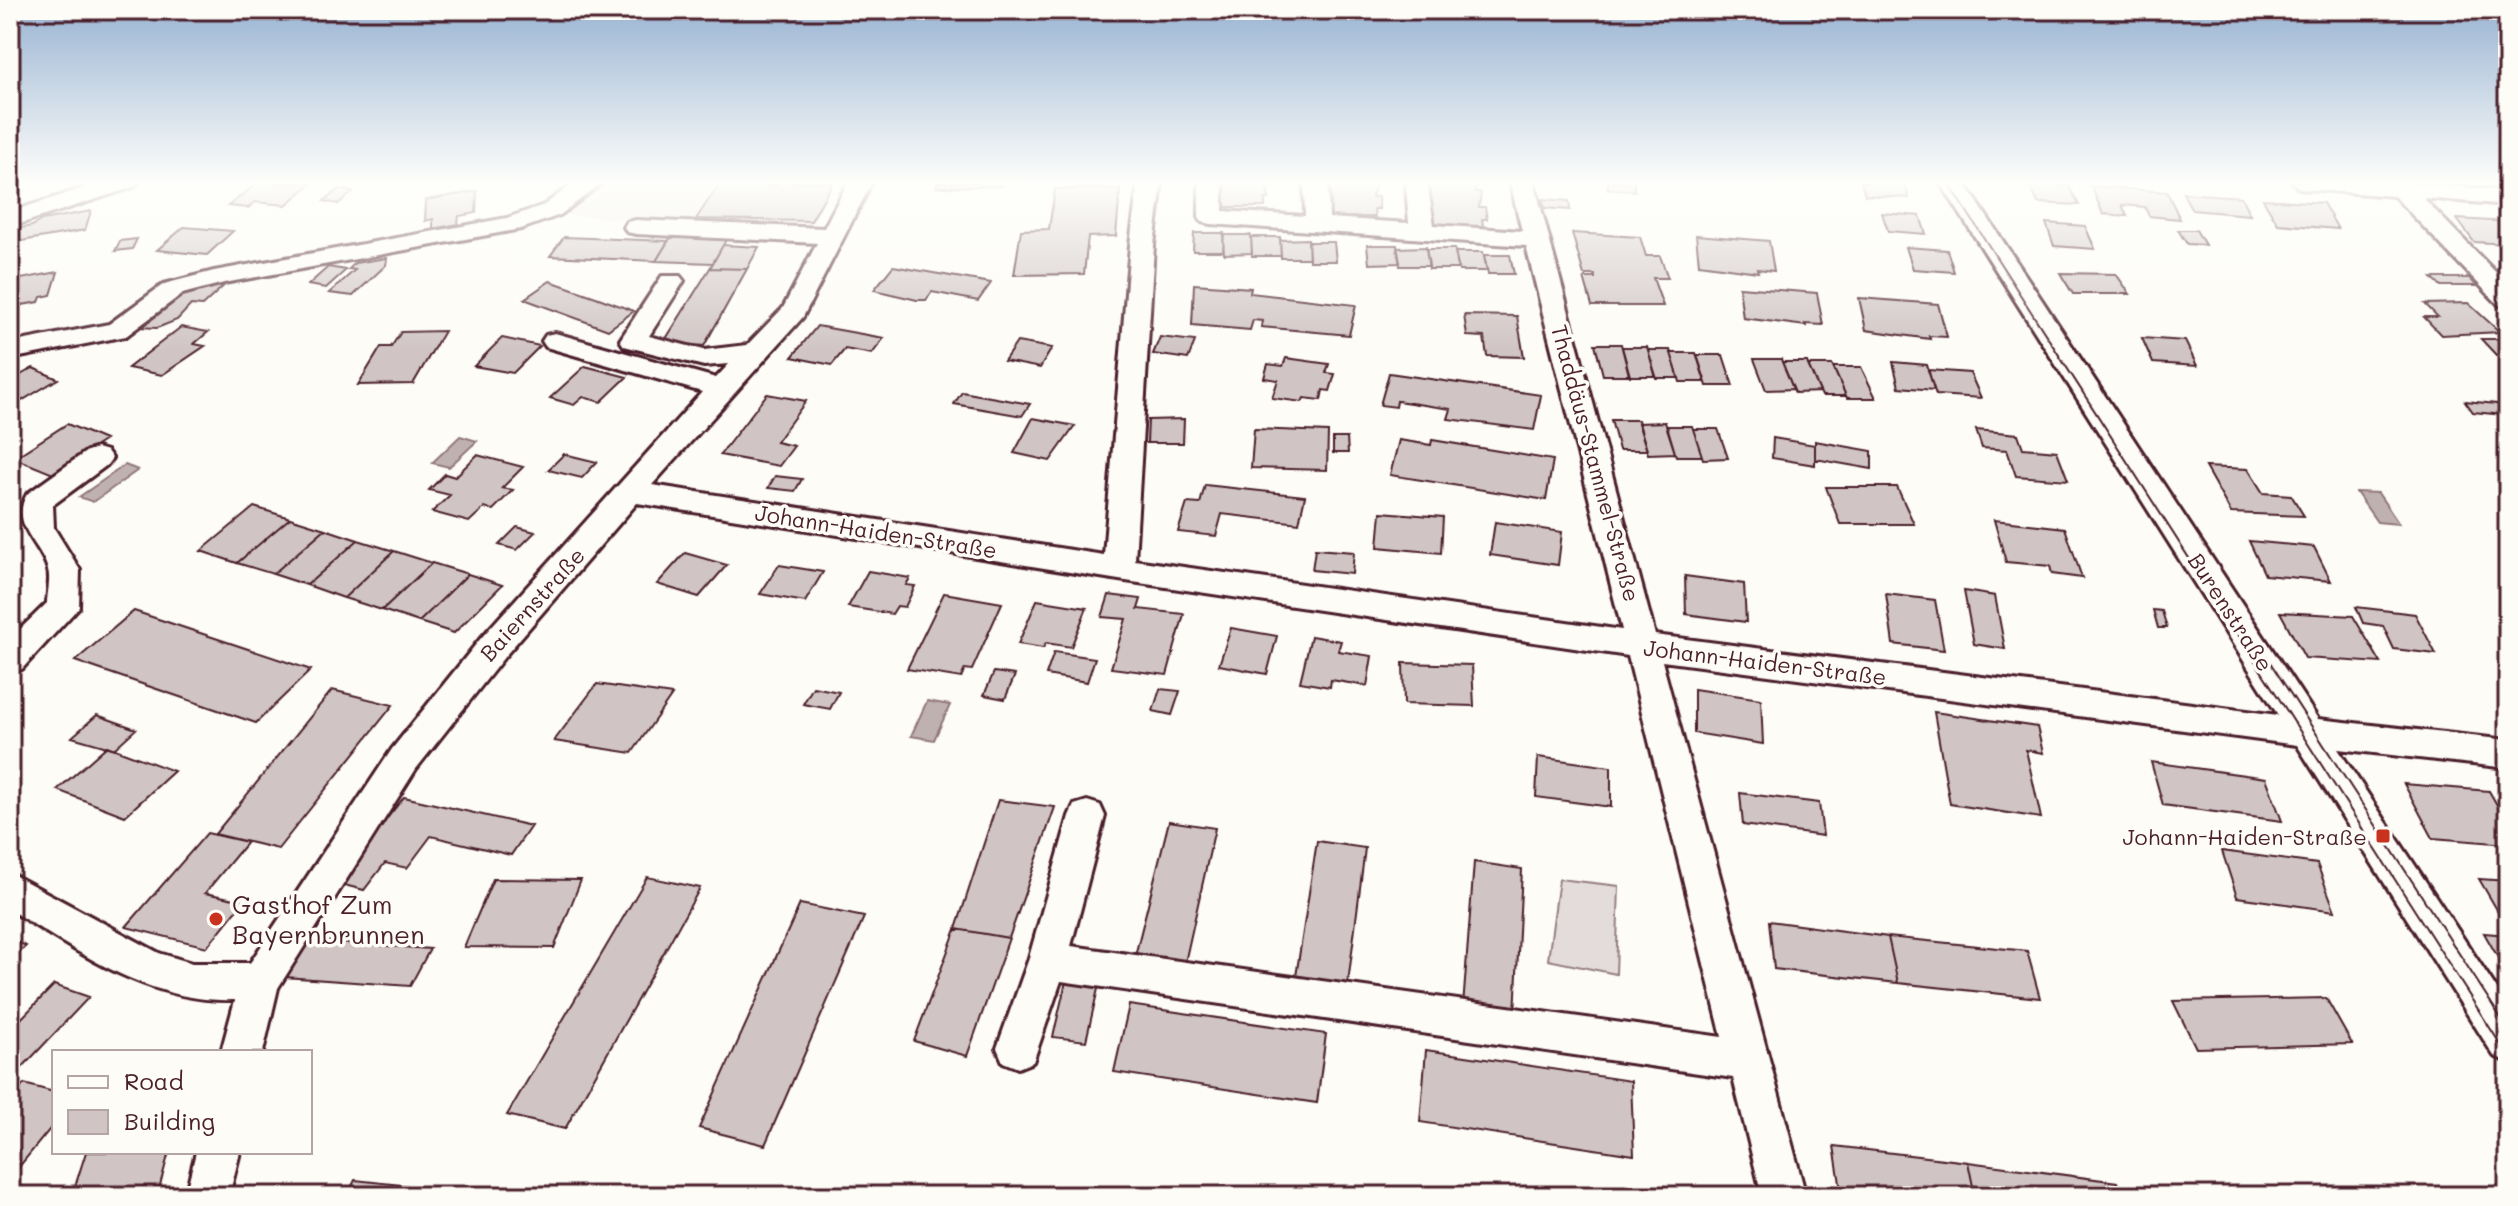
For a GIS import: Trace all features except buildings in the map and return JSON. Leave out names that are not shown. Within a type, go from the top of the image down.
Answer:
[{"type":"street","points":[[10,351],[117,330],[173,289],[223,276],[433,238]]},
{"type":"street","name":"Baiernstraße","points":[[243,1050],[260,982],[404,759],[493,647],[794,311],[832,238]]},
{"type":"street","points":[[1119,569],[1143,238]]},
{"type":"street","points":[[1528,238],[1537,239]]},
{"type":"street","name":"Burenstraße","points":[[1988,238],[2508,1042]]},
{"type":"street","points":[[2448,238],[2508,300]]},
{"type":"street","name":"Thaddäus-Stammel-Straße","points":[[1537,239],[1784,1196]]},
{"type":"street","points":[[671,281],[633,340],[704,358],[755,353]]},
{"type":"street","points":[[555,341],[722,389]]},
{"type":"street","points":[[10,660],[63,607],[64,570],[39,529],[38,501],[97,458]]},
{"type":"street","name":"Johann-Haiden-Straße","points":[[633,492],[1119,569],[1644,646],[2308,732],[2508,754]]},
{"type":"street","points":[[1018,1048],[1048,961],[1087,816]]},
{"type":"street","points":[[10,890],[103,944],[163,972],[194,981],[260,982]]},
{"type":"street","points":[[1048,961],[1747,1060]]},
{"type":"street","points":[[207,1196],[218,1154]]},
{"type":"shaded area","points":[[460,436],[477,441],[449,467],[432,463]]},
{"type":"shaded area","points":[[125,465],[138,470],[93,502],[79,497]]},
{"type":"shaded area","points":[[2356,492],[2378,493],[2399,524],[2377,522]]},
{"type":"shaded area","points":[[927,701],[950,705],[934,740],[911,736]]},
{"type":"shaded area","points":[[1559,879],[1619,886],[1616,974],[1548,960]]},
{"type":"tram line","points":[[1984,238],[2508,1056]]},
{"type":"tram line","points":[[2266,656],[2508,1029]]},
{"type":"place","name":"Johann-Haiden-Straße","points":[[2383,836]]},
{"type":"place","name":"Gasthof Zum Bayernbrunnen","points":[[216,919]]}]
